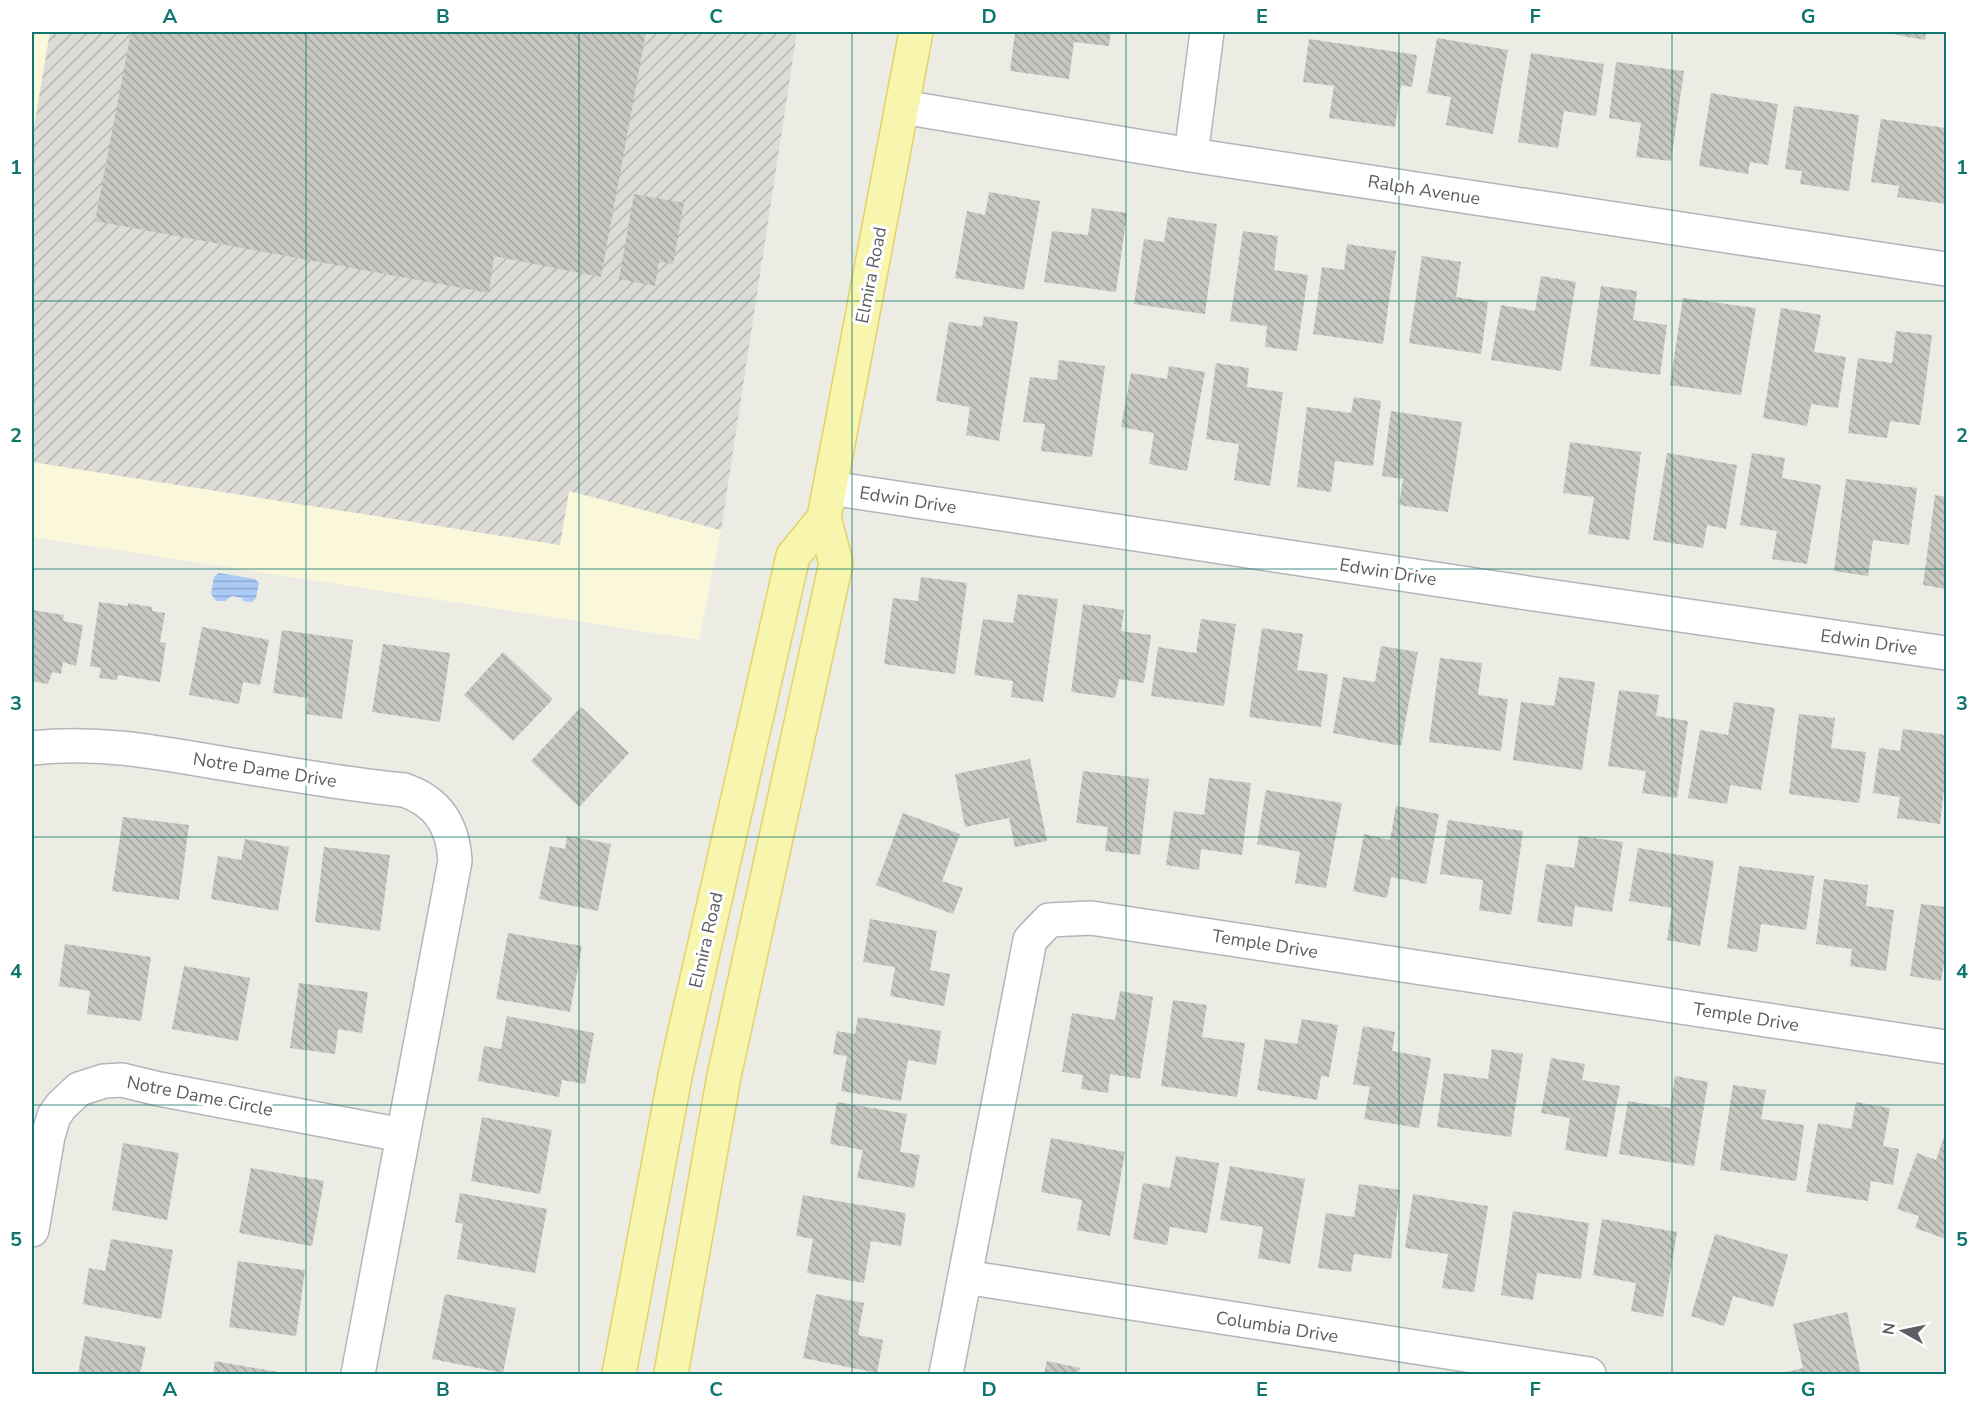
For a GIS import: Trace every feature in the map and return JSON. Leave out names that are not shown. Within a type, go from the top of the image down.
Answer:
[{"type":"main road","name":"Elmira Road","points":[[671,1374],[724,1076],[836,563],[827,503],[916,32]]},
{"type":"main road","name":"Elmira Road","points":[[619,1374],[676,1071],[794,556],[827,503]]},
{"type":"street","points":[[1191,155],[1207,32]]},
{"type":"street","name":"Ralph Avenue","points":[[902,107],[1191,155],[1947,269]]},
{"type":"street","name":"Edwin Drive","points":[[827,503],[1534,594],[1947,653]]},
{"type":"street","name":"Notre Dame Drive","points":[[32,748],[60,745],[103,745],[318,779],[404,790],[416,794],[444,819],[453,840],[454,861],[402,1135]]},
{"type":"street","name":"Temple Drive","points":[[946,1374],[1030,940],[1049,920],[1091,918],[1947,1047]]},
{"type":"street","name":"Notre Dame Circle","points":[[32,1230],[48,1136],[54,1116],[69,1096],[79,1089],[104,1081],[122,1080],[402,1135]]},
{"type":"street","points":[[358,1374],[402,1135]]},
{"type":"street","name":"Columbia Drive","points":[[965,1277],[1589,1374]]},
{"type":"shaded area","points":[[32,32],[50,32],[32,139]]},
{"type":"shaded area","points":[[50,32],[797,32],[721,530],[569,491],[560,545],[32,462],[32,139]]},
{"type":"shaded area","points":[[32,462],[560,545],[568,491],[721,530],[699,640],[32,537]]},
{"type":"water","points":[[219,573],[255,579],[259,583],[256,598],[252,602],[232,596],[225,601],[216,601],[211,594],[214,577]]},
{"type":"building","points":[[131,32],[646,32],[601,277],[494,256],[489,293],[95,221]]},
{"type":"building","points":[[1015,32],[1111,32],[1109,46],[1074,42],[1069,79],[1010,71]]},
{"type":"building","points":[[1882,32],[1926,32],[1925,40]]},
{"type":"building","points":[[1437,38],[1508,50],[1493,134],[1446,125],[1451,97],[1427,93]]},
{"type":"building","points":[[1309,39],[1417,55],[1412,87],[1401,85],[1395,127],[1329,118],[1334,86],[1303,82]]},
{"type":"building","points":[[1531,53],[1604,64],[1596,116],[1564,111],[1558,148],[1518,142]]},
{"type":"building","points":[[1616,62],[1684,71],[1671,161],[1636,157],[1641,123],[1609,118]]},
{"type":"building","points":[[1711,93],[1778,104],[1768,165],[1750,162],[1748,174],[1699,166]]},
{"type":"building","points":[[1794,106],[1859,115],[1849,191],[1800,184],[1802,171],[1785,169]]},
{"type":"building","points":[[1881,119],[1946,128],[1946,204],[1897,197],[1899,186],[1871,182]]},
{"type":"building","points":[[989,192],[1040,201],[1024,290],[955,278],[967,211],[985,215]]},
{"type":"building","points":[[634,194],[684,203],[673,264],[659,262],[655,286],[619,279]]},
{"type":"building","points":[[1092,208],[1127,213],[1116,292],[1044,282],[1052,231],[1088,235]]},
{"type":"building","points":[[1168,217],[1217,224],[1205,314],[1134,304],[1144,239],[1164,242]]},
{"type":"building","points":[[1243,231],[1278,236],[1274,270],[1308,275],[1297,351],[1265,347],[1267,326],[1230,321]]},
{"type":"building","points":[[1347,244],[1396,251],[1383,344],[1313,334],[1322,267],[1344,270]]},
{"type":"building","points":[[1422,256],[1461,262],[1456,297],[1488,302],[1481,354],[1409,343]]},
{"type":"building","points":[[1541,276],[1576,282],[1561,371],[1491,360],[1501,305],[1535,311]]},
{"type":"building","points":[[1601,286],[1637,291],[1633,320],[1667,325],[1660,375],[1590,366]]},
{"type":"building","points":[[1683,298],[1756,308],[1741,395],[1670,385]]},
{"type":"building","points":[[1781,308],[1821,315],[1814,352],[1846,357],[1838,408],[1811,404],[1807,426],[1763,418]]},
{"type":"building","points":[[984,316],[1018,322],[999,441],[966,435],[970,407],[936,401],[949,322],[982,327]]},
{"type":"building","points":[[1896,331],[1932,335],[1920,425],[1890,421],[1887,438],[1848,433],[1858,358],[1892,363]]},
{"type":"building","points":[[1059,360],[1105,366],[1092,457],[1041,451],[1045,424],[1023,422],[1030,377],[1057,380]]},
{"type":"building","points":[[1216,363],[1249,368],[1247,387],[1283,392],[1270,486],[1234,480],[1239,444],[1206,439]]},
{"type":"building","points":[[1169,366],[1205,372],[1187,471],[1149,464],[1154,433],[1121,427],[1131,373],[1167,379]]},
{"type":"building","points":[[1354,397],[1381,401],[1373,466],[1335,461],[1331,492],[1297,487],[1307,407],[1351,413]]},
{"type":"building","points":[[1391,411],[1462,422],[1448,512],[1399,505],[1403,479],[1382,476]]},
{"type":"building","points":[[1570,442],[1641,452],[1629,540],[1588,534],[1594,497],[1563,493]]},
{"type":"building","points":[[1667,453],[1737,465],[1726,529],[1707,525],[1703,548],[1653,540]]},
{"type":"building","points":[[1752,453],[1785,458],[1782,478],[1821,485],[1807,564],[1772,559],[1777,531],[1740,525]]},
{"type":"building","points":[[1846,479],[1917,488],[1909,545],[1873,540],[1868,576],[1834,571]]},
{"type":"building","points":[[1935,495],[1946,497],[1946,589],[1923,585]]},
{"type":"building","points":[[921,577],[967,583],[955,674],[884,664],[893,598],[918,601]]},
{"type":"building","points":[[1018,594],[1058,599],[1043,702],[1011,697],[1013,681],[974,675],[983,619],[1013,623]]},
{"type":"building","points":[[99,602],[152,607],[152,611],[165,613],[160,642],[166,643],[160,682],[118,675],[117,680],[99,678],[101,668],[90,666]]},
{"type":"building","points":[[1083,604],[1124,610],[1121,631],[1151,635],[1144,683],[1119,679],[1115,698],[1071,692]]},
{"type":"building","points":[[32,610],[64,615],[63,621],[83,625],[76,666],[63,662],[61,674],[52,672],[48,684],[32,681]]},
{"type":"building","points":[[1201,619],[1236,624],[1224,706],[1151,696],[1158,647],[1196,653]]},
{"type":"building","points":[[202,627],[269,640],[260,685],[243,682],[239,704],[189,695]]},
{"type":"building","points":[[1262,628],[1303,634],[1297,670],[1328,674],[1321,727],[1249,717]]},
{"type":"building","points":[[282,630],[353,640],[342,719],[306,714],[308,698],[273,693]]},
{"type":"building","points":[[383,644],[450,653],[440,722],[372,712]]},
{"type":"building","points":[[1381,646],[1418,652],[1401,746],[1333,733],[1343,677],[1375,682]]},
{"type":"building","points":[[503,652],[553,699],[513,741],[464,695]]},
{"type":"building","points":[[1440,658],[1482,663],[1478,695],[1508,699],[1501,751],[1429,742]]},
{"type":"building","points":[[1559,677],[1595,682],[1582,770],[1513,760],[1521,702],[1554,706]]},
{"type":"building","points":[[1619,690],[1659,695],[1656,716],[1688,721],[1677,798],[1642,793],[1646,771],[1608,766]]},
{"type":"building","points":[[1734,702],[1775,708],[1761,790],[1730,785],[1727,804],[1688,798],[1700,730],[1728,735]]},
{"type":"building","points":[[581,707],[629,753],[579,807],[531,761]]},
{"type":"building","points":[[1799,714],[1835,718],[1831,748],[1866,752],[1859,803],[1789,794]]},
{"type":"building","points":[[1903,729],[1946,735],[1946,772],[1940,824],[1897,818],[1900,797],[1873,793],[1879,748],[1900,751]]},
{"type":"building","points":[[1030,759],[1047,841],[1015,847],[1009,818],[965,827],[955,774]]},
{"type":"building","points":[[1083,771],[1149,779],[1140,855],[1105,851],[1108,827],[1076,823]]},
{"type":"building","points":[[1209,778],[1251,783],[1242,855],[1201,849],[1199,870],[1166,865],[1174,811],[1204,815]]},
{"type":"building","points":[[1266,790],[1342,803],[1326,888],[1295,883],[1300,852],[1257,844]]},
{"type":"building","points":[[1396,806],[1439,814],[1426,884],[1391,877],[1387,898],[1353,891],[1364,834],[1390,840]]},
{"type":"building","points":[[903,813],[960,834],[942,881],[963,888],[953,914],[876,885]]},
{"type":"building","points":[[123,817],[189,825],[179,900],[112,891]]},
{"type":"building","points":[[1448,820],[1523,831],[1511,915],[1479,910],[1483,880],[1440,874]]},
{"type":"building","points":[[567,836],[611,844],[598,911],[539,899],[550,846],[565,849]]},
{"type":"building","points":[[1579,836],[1623,842],[1612,912],[1575,906],[1572,927],[1537,922],[1546,864],[1574,868]]},
{"type":"building","points":[[245,839],[289,847],[278,911],[211,899],[218,856],[241,860]]},
{"type":"building","points":[[324,847],[390,855],[380,931],[315,922]]},
{"type":"building","points":[[1638,848],[1714,861],[1700,946],[1667,940],[1672,908],[1629,901]]},
{"type":"building","points":[[1739,866],[1814,876],[1806,930],[1761,924],[1757,952],[1727,948]]},
{"type":"building","points":[[1824,879],[1868,885],[1866,906],[1894,910],[1886,971],[1850,966],[1852,949],[1816,944]]},
{"type":"building","points":[[1921,904],[1946,907],[1946,952],[1941,981],[1910,976]]},
{"type":"building","points":[[870,919],[937,931],[930,970],[950,974],[944,1006],[890,996],[895,967],[863,962]]},
{"type":"building","points":[[508,933],[582,946],[570,1012],[496,999]]},
{"type":"building","points":[[65,944],[151,957],[141,1021],[87,1014],[90,991],[59,986]]},
{"type":"building","points":[[184,966],[250,978],[238,1041],[172,1029]]},
{"type":"building","points":[[299,983],[368,992],[362,1033],[338,1029],[335,1054],[290,1048]]},
{"type":"building","points":[[1120,991],[1153,997],[1140,1079],[1110,1074],[1108,1093],[1081,1089],[1083,1075],[1062,1072],[1072,1013],[1115,1020]]},
{"type":"building","points":[[1173,1000],[1207,1005],[1202,1037],[1245,1043],[1237,1097],[1161,1086]]},
{"type":"building","points":[[507,1016],[594,1033],[585,1084],[562,1080],[559,1097],[478,1081],[484,1046],[501,1049]]},
{"type":"building","points":[[858,1017],[941,1031],[936,1065],[908,1060],[901,1101],[841,1091],[847,1056],[833,1054],[837,1031],[855,1034]]},
{"type":"building","points":[[1302,1019],[1338,1025],[1329,1077],[1321,1076],[1317,1100],[1257,1090],[1265,1039],[1297,1044]]},
{"type":"building","points":[[1363,1026],[1395,1032],[1392,1051],[1431,1058],[1419,1128],[1364,1119],[1370,1087],[1353,1084]]},
{"type":"building","points":[[1492,1049],[1523,1054],[1511,1137],[1437,1127],[1444,1073],[1488,1079]]},
{"type":"building","points":[[1551,1058],[1585,1064],[1582,1080],[1620,1086],[1607,1157],[1565,1150],[1570,1118],[1541,1113]]},
{"type":"building","points":[[1675,1076],[1708,1082],[1694,1166],[1619,1154],[1628,1101],[1670,1108]]},
{"type":"building","points":[[1733,1085],[1766,1090],[1761,1119],[1804,1125],[1796,1181],[1720,1170]]},
{"type":"building","points":[[837,1102],[907,1114],[900,1152],[920,1155],[914,1188],[857,1178],[863,1150],[830,1144]]},
{"type":"building","points":[[1856,1102],[1890,1108],[1883,1146],[1899,1149],[1893,1185],[1871,1181],[1868,1201],[1806,1192],[1818,1123],[1851,1129]]},
{"type":"building","points":[[482,1117],[552,1130],[540,1194],[471,1181]]},
{"type":"building","points":[[1946,1131],[1946,1239],[1915,1228],[1919,1216],[1897,1209],[1917,1153],[1936,1160]]},
{"type":"building","points":[[1051,1138],[1125,1152],[1110,1236],[1077,1230],[1082,1200],[1041,1192]]},
{"type":"building","points":[[123,1143],[179,1153],[167,1220],[112,1210]]},
{"type":"building","points":[[1176,1156],[1219,1163],[1207,1233],[1170,1227],[1167,1245],[1133,1239],[1143,1183],[1170,1188]]},
{"type":"building","points":[[1230,1166],[1305,1179],[1290,1264],[1258,1258],[1263,1227],[1220,1220]]},
{"type":"building","points":[[251,1168],[324,1181],[312,1246],[239,1233]]},
{"type":"building","points":[[1359,1184],[1400,1190],[1391,1259],[1354,1254],[1351,1272],[1318,1268],[1326,1213],[1354,1217]]},
{"type":"building","points":[[460,1193],[547,1209],[535,1273],[457,1259],[463,1224],[455,1222]]},
{"type":"building","points":[[1413,1194],[1488,1206],[1474,1292],[1442,1288],[1448,1254],[1405,1248]]},
{"type":"building","points":[[803,1195],[906,1213],[901,1246],[871,1241],[864,1283],[807,1273],[813,1239],[796,1236]]},
{"type":"building","points":[[1513,1211],[1589,1223],[1581,1279],[1537,1273],[1533,1300],[1501,1295]]},
{"type":"building","points":[[1602,1219],[1677,1232],[1663,1317],[1631,1311],[1636,1283],[1593,1275]]},
{"type":"building","points":[[1715,1234],[1788,1255],[1773,1307],[1733,1296],[1724,1326],[1691,1316]]},
{"type":"building","points":[[111,1239],[173,1250],[161,1319],[83,1304],[89,1268],[105,1271]]},
{"type":"building","points":[[238,1261],[305,1270],[296,1336],[229,1327]]},
{"type":"building","points":[[445,1294],[516,1308],[503,1373],[432,1359]]},
{"type":"building","points":[[816,1294],[864,1303],[858,1335],[883,1340],[877,1373],[803,1358]]},
{"type":"building","points":[[1847,1312],[1861,1374],[1778,1374],[1803,1368],[1793,1324]]},
{"type":"building","points":[[85,1336],[146,1347],[140,1374],[78,1374]]},
{"type":"building","points":[[215,1361],[284,1373],[284,1374],[213,1374]]},
{"type":"building","points":[[1047,1361],[1080,1368],[1078,1374],[1044,1374]]}]
